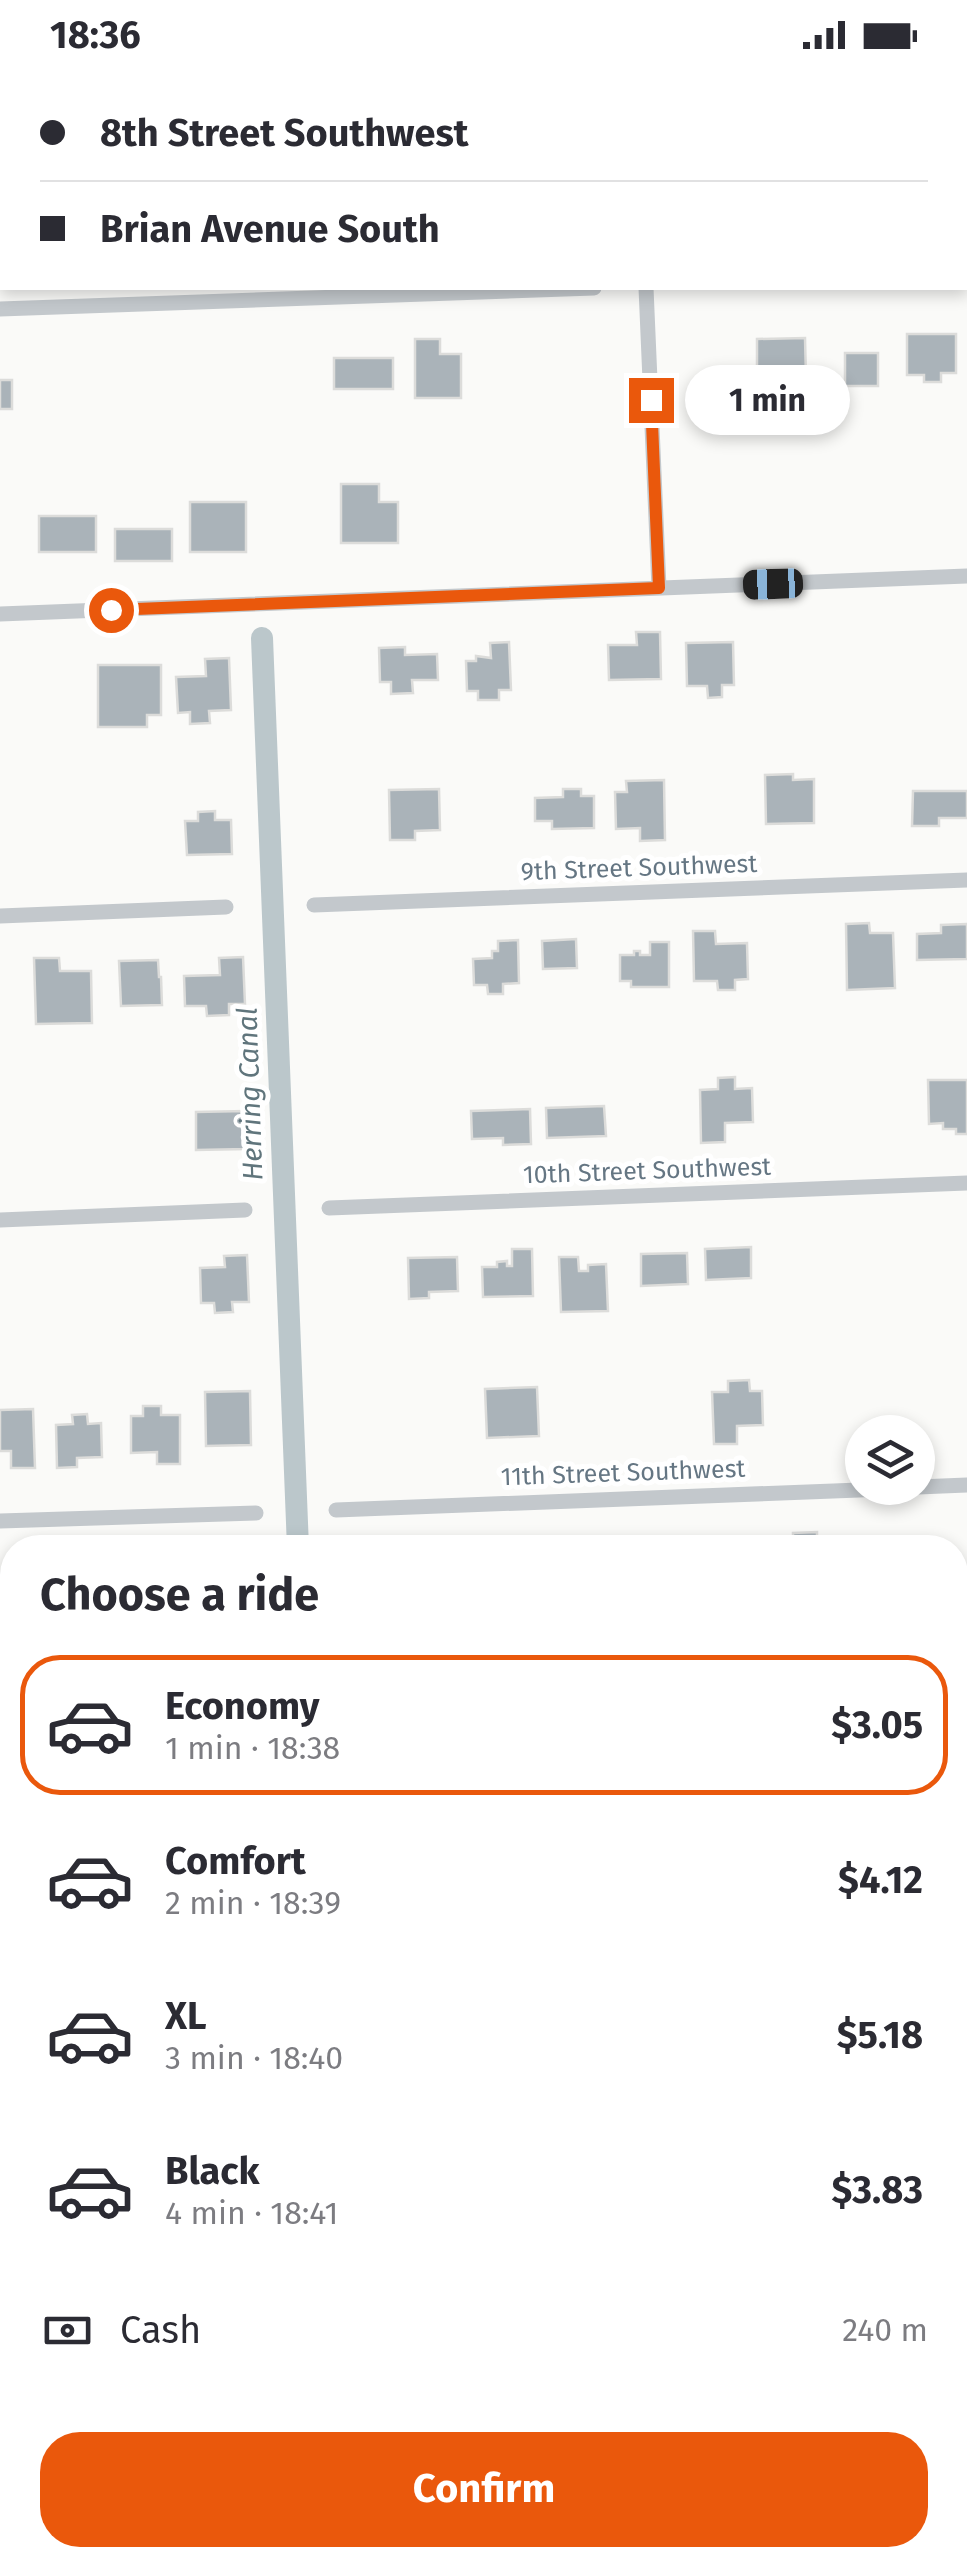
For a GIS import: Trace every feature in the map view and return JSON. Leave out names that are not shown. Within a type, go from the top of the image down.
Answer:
[{"type":"street","points":[[0,309],[537,290]]},
{"type":"street","points":[[646,290],[659,588]]},
{"type":"street","points":[[0,614],[967,576]]},
{"type":"street","name":"9th Street Southwest","points":[[314,905],[967,880]]},
{"type":"street","points":[[0,916],[226,907]]},
{"type":"street","name":"10th Street Southwest","points":[[328,1208],[967,1184]]},
{"type":"street","points":[[0,1220],[245,1210]]},
{"type":"street","name":"11th Street Southwest","points":[[935,1487],[967,1486]]},
{"type":"street","name":"11th Street Southwest","points":[[336,1510],[845,1490]]},
{"type":"street","points":[[0,1521],[256,1513]]},
{"type":"building","points":[[907,334],[956,334],[956,373],[941,373],[941,382],[924,382],[924,375],[907,375]]},
{"type":"building","points":[[805,338],[806,378],[791,378],[791,387],[772,387],[772,379],[757,380],[757,339]]},
{"type":"building","points":[[415,339],[440,339],[440,354],[461,354],[461,398],[415,398]]},
{"type":"building","points":[[845,353],[878,353],[878,386],[845,386]]},
{"type":"building","points":[[334,358],[393,358],[393,389],[334,389]]},
{"type":"building","points":[[0,380],[12,380],[12,409],[0,409]]},
{"type":"building","points":[[341,484],[379,484],[379,502],[398,502],[398,543],[341,543]]},
{"type":"building","points":[[190,502],[246,502],[246,552],[190,552]]},
{"type":"building","points":[[39,516],[96,516],[96,552],[39,552]]},
{"type":"building","points":[[115,529],[172,529],[172,561],[115,561]]},
{"type":"building","points":[[636,632],[660,632],[661,679],[609,680],[608,645],[637,645]]},
{"type":"building","points":[[509,642],[511,690],[499,690],[499,700],[478,700],[478,691],[467,691],[466,661],[476,661],[476,656],[491,658],[490,643]]},
{"type":"building","points":[[733,642],[734,685],[722,685],[722,697],[708,698],[707,686],[687,686],[686,643]]},
{"type":"building","points":[[405,647],[405,655],[437,654],[438,680],[412,680],[413,693],[391,694],[391,682],[380,682],[379,648]]},
{"type":"building","points":[[229,658],[231,710],[209,711],[210,723],[190,724],[190,712],[178,713],[176,677],[206,676],[205,659]]},
{"type":"building","points":[[98,665],[161,665],[161,715],[147,715],[147,727],[98,727]]},
{"type":"building","points":[[793,774],[793,780],[814,779],[814,823],[766,824],[765,775]]},
{"type":"building","points":[[664,780],[665,840],[640,841],[640,828],[616,829],[615,792],[627,792],[626,781]]},
{"type":"building","points":[[439,789],[440,830],[415,831],[415,840],[390,840],[389,790]]},
{"type":"building","points":[[563,789],[581,789],[581,796],[594,796],[594,828],[552,829],[552,821],[535,821],[535,798],[563,797]]},
{"type":"building","points":[[913,791],[967,791],[967,818],[939,818],[939,826],[912,826]]},
{"type":"building","points":[[215,811],[215,820],[231,820],[232,854],[187,855],[185,821],[198,821],[198,812]]},
{"type":"building","points":[[869,923],[870,933],[893,933],[895,988],[847,990],[846,924]]},
{"type":"building","points":[[967,924],[967,959],[917,960],[917,934],[941,933],[941,925]]},
{"type":"building","points":[[693,931],[715,931],[716,944],[747,943],[748,979],[735,980],[735,990],[718,990],[717,981],[694,981]]},
{"type":"building","points":[[576,939],[577,968],[543,969],[542,941]]},
{"type":"building","points":[[518,940],[519,983],[503,984],[503,994],[488,994],[487,985],[474,985],[473,959],[492,958],[492,951],[498,951],[498,941]]},
{"type":"building","points":[[650,942],[669,942],[669,987],[631,987],[631,981],[620,981],[620,955],[640,951],[640,955],[650,955]]},
{"type":"building","points":[[243,957],[245,1004],[229,1004],[229,1015],[207,1016],[206,1006],[185,1006],[184,976],[220,975],[219,958]]},
{"type":"building","points":[[34,958],[59,958],[60,971],[91,971],[92,1023],[36,1024]]},
{"type":"building","points":[[158,960],[162,1005],[121,1006],[119,961]]},
{"type":"building","points":[[735,1077],[735,1089],[752,1088],[753,1122],[725,1123],[725,1142],[701,1143],[700,1090],[718,1089],[718,1078]]},
{"type":"building","points":[[928,1080],[967,1080],[967,1134],[943,1129],[943,1123],[929,1124]]},
{"type":"building","points":[[604,1106],[606,1136],[547,1138],[546,1108]]},
{"type":"building","points":[[530,1109],[531,1144],[503,1145],[503,1138],[472,1139],[471,1111]]},
{"type":"building","points":[[245,1111],[246,1149],[196,1150],[196,1112]]},
{"type":"building","points":[[751,1247],[751,1278],[706,1280],[705,1249]]},
{"type":"building","points":[[512,1249],[532,1249],[533,1296],[483,1297],[482,1267],[497,1267],[497,1262],[507,1261],[507,1266],[512,1266]]},
{"type":"building","points":[[687,1253],[688,1284],[641,1286],[641,1254]]},
{"type":"building","points":[[247,1255],[249,1302],[232,1302],[233,1312],[215,1313],[214,1303],[201,1303],[200,1268],[225,1267],[224,1256]]},
{"type":"building","points":[[457,1257],[458,1291],[429,1292],[429,1298],[409,1299],[408,1258]]},
{"type":"building","points":[[559,1257],[578,1257],[579,1271],[588,1271],[588,1265],[606,1264],[608,1311],[561,1312]]},
{"type":"building","points":[[749,1380],[750,1391],[762,1391],[763,1425],[737,1426],[737,1444],[714,1444],[712,1392],[728,1392],[728,1381]]},
{"type":"building","points":[[537,1387],[539,1436],[487,1438],[485,1389]]},
{"type":"building","points":[[250,1391],[251,1445],[206,1446],[205,1392]]},
{"type":"building","points":[[143,1406],[161,1406],[161,1415],[180,1415],[180,1464],[157,1464],[157,1452],[131,1453],[131,1416],[143,1416]]},
{"type":"building","points":[[33,1409],[35,1468],[11,1468],[11,1451],[0,1451],[0,1410]]},
{"type":"building","points":[[87,1414],[88,1424],[101,1423],[102,1457],[77,1458],[77,1467],[57,1468],[56,1425],[73,1424],[72,1415]]},
{"type":"waterway","name":"Herring Canal","points":[[262,638],[297,1535]]},
{"type":"route","points":[[111,610],[659,588],[651,400]]}]
